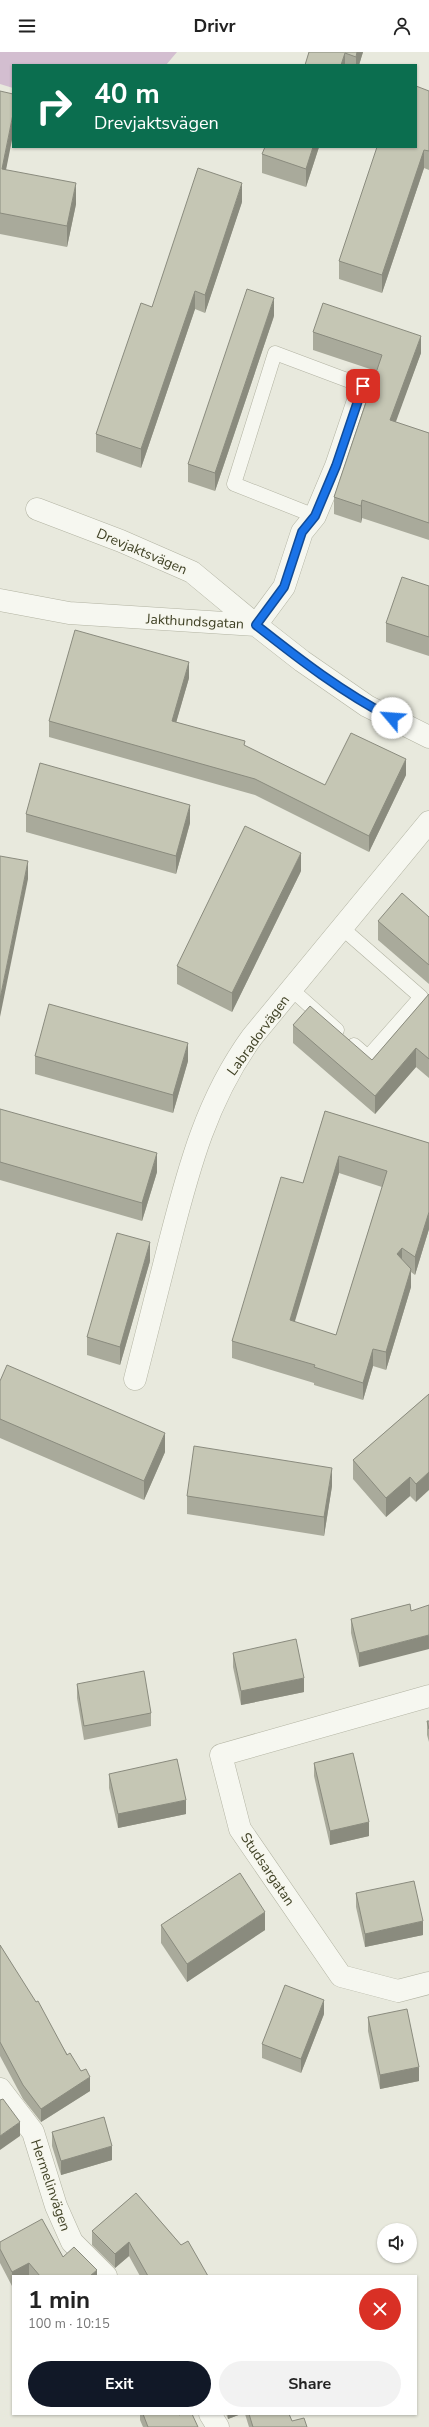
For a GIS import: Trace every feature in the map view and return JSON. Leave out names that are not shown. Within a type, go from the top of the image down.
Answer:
[{"type":"street","points":[[256,625],[284,587],[302,532],[315,516],[336,466],[363,386]]},
{"type":"street","name":"Drevjaktsvägen","points":[[37,509],[121,541],[192,572],[256,625]]},
{"type":"street","name":"Jakthundsgatan","points":[[0,600],[69,613],[256,625],[302,661],[367,706],[429,737]]},
{"type":"street","name":"Labradorvägen","points":[[136,1379],[186,1179],[211,1106],[234,1063],[291,989],[429,822]]},
{"type":"street","name":"Studsargatan","points":[[429,1696],[221,1755],[240,1829],[341,1976],[398,1992],[429,1983]]},
{"type":"street","name":"Hermelinvägen","points":[[0,2089],[33,2132],[56,2206],[72,2242],[105,2275]]},
{"type":"street","points":[[211,2415],[218,2427]]},
{"type":"lane","points":[[315,516],[234,484],[276,353],[363,386]]},
{"type":"lane","points":[[291,989],[368,1057],[421,997],[342,928]]},
{"type":"shaded area","points":[[0,52],[177,52],[167,64],[12,64],[12,88],[0,84]]},
{"type":"building","points":[[309,52],[357,52],[356,57],[345,53],[341,64],[305,64]]},
{"type":"building","points":[[417,86],[429,91],[429,151],[424,150],[382,275],[339,261],[377,148],[417,148]]},
{"type":"building","points":[[0,91],[12,94],[12,119],[2,169],[76,183],[67,226],[0,213]]},
{"type":"building","points":[[265,148],[313,148],[306,169],[262,154]]},
{"type":"building","points":[[198,168],[242,183],[205,295],[195,291],[141,449],[96,434],[141,303],[152,307]]},
{"type":"building","points":[[247,289],[274,298],[215,473],[188,464]]},
{"type":"building","points":[[323,303],[421,336],[390,420],[429,433],[429,523],[362,500],[361,506],[334,497],[382,355],[313,332]]},
{"type":"building","points":[[402,577],[429,586],[429,637],[386,623]]},
{"type":"building","points":[[75,630],[189,662],[172,721],[245,741],[244,745],[325,785],[351,733],[406,759],[369,836],[255,779],[49,721]]},
{"type":"building","points":[[40,763],[190,805],[176,856],[26,814]]},
{"type":"building","points":[[245,826],[301,853],[232,993],[177,966]]},
{"type":"building","points":[[0,856],[28,861],[0,999]]},
{"type":"building","points":[[402,893],[429,917],[429,965],[378,921]]},
{"type":"building","points":[[429,994],[429,1059],[416,1048],[375,1096],[293,1025],[310,1006],[372,1060]]},
{"type":"building","points":[[49,1004],[188,1043],[173,1095],[35,1056]]},
{"type":"building","points":[[0,1109],[157,1153],[142,1203],[0,1162]]},
{"type":"building","points":[[325,1111],[429,1143],[429,1212],[415,1257],[402,1248],[397,1254],[411,1269],[386,1352],[373,1349],[363,1383],[314,1367],[315,1365],[232,1341],[281,1177],[303,1183]],"holes":[[[339,1156],[387,1171],[336,1335],[290,1320]]]},
{"type":"building","points":[[117,1233],[150,1242],[120,1347],[87,1337]]},
{"type":"building","points":[[7,1365],[165,1433],[144,1481],[0,1419],[0,1381]]},
{"type":"building","points":[[429,1394],[429,1472],[416,1484],[410,1477],[386,1498],[353,1460]]},
{"type":"building","points":[[194,1446],[332,1468],[324,1517],[187,1496]]},
{"type":"building","points":[[410,1604],[411,1611],[429,1605],[429,1635],[359,1653],[351,1619]]},
{"type":"building","points":[[296,1639],[304,1678],[241,1691],[233,1653]]},
{"type":"building","points":[[144,1671],[151,1713],[84,1726],[77,1684]]},
{"type":"building","points":[[353,1753],[369,1822],[330,1831],[314,1763]]},
{"type":"building","points":[[177,1759],[186,1800],[118,1814],[109,1774]]},
{"type":"building","points":[[240,1873],[265,1912],[187,1964],[161,1925]]},
{"type":"building","points":[[414,1881],[423,1921],[365,1934],[356,1893]]},
{"type":"building","points":[[0,1945],[36,2002],[38,2001],[67,2055],[70,2053],[81,2071],[86,2069],[90,2077],[41,2109],[23,2085],[0,2042]]},
{"type":"building","points":[[285,1985],[324,2000],[301,2059],[262,2044]]},
{"type":"building","points":[[407,2009],[419,2067],[380,2075],[368,2017]]},
{"type":"building","points":[[3,2099],[20,2122],[0,2136],[0,2100]]},
{"type":"building","points":[[104,2117],[112,2146],[61,2161],[52,2132]]},
{"type":"building","points":[[136,2193],[181,2245],[188,2241],[207,2275],[147,2275],[129,2242],[115,2254],[92,2231]]},
{"type":"building","points":[[42,2219],[63,2257],[74,2247],[97,2270],[91,2275],[39,2275],[29,2263],[12,2272],[0,2249],[0,2242]]},
{"type":"building","points":[[143,2415],[192,2415],[198,2427],[148,2427]]},
{"type":"building","points":[[249,2415],[289,2415],[292,2421],[304,2418],[307,2427],[253,2427]]},
{"type":"route","points":[[363,386],[336,466],[315,516],[302,532],[284,587],[256,625],[302,661],[367,706],[392,718]]}]
